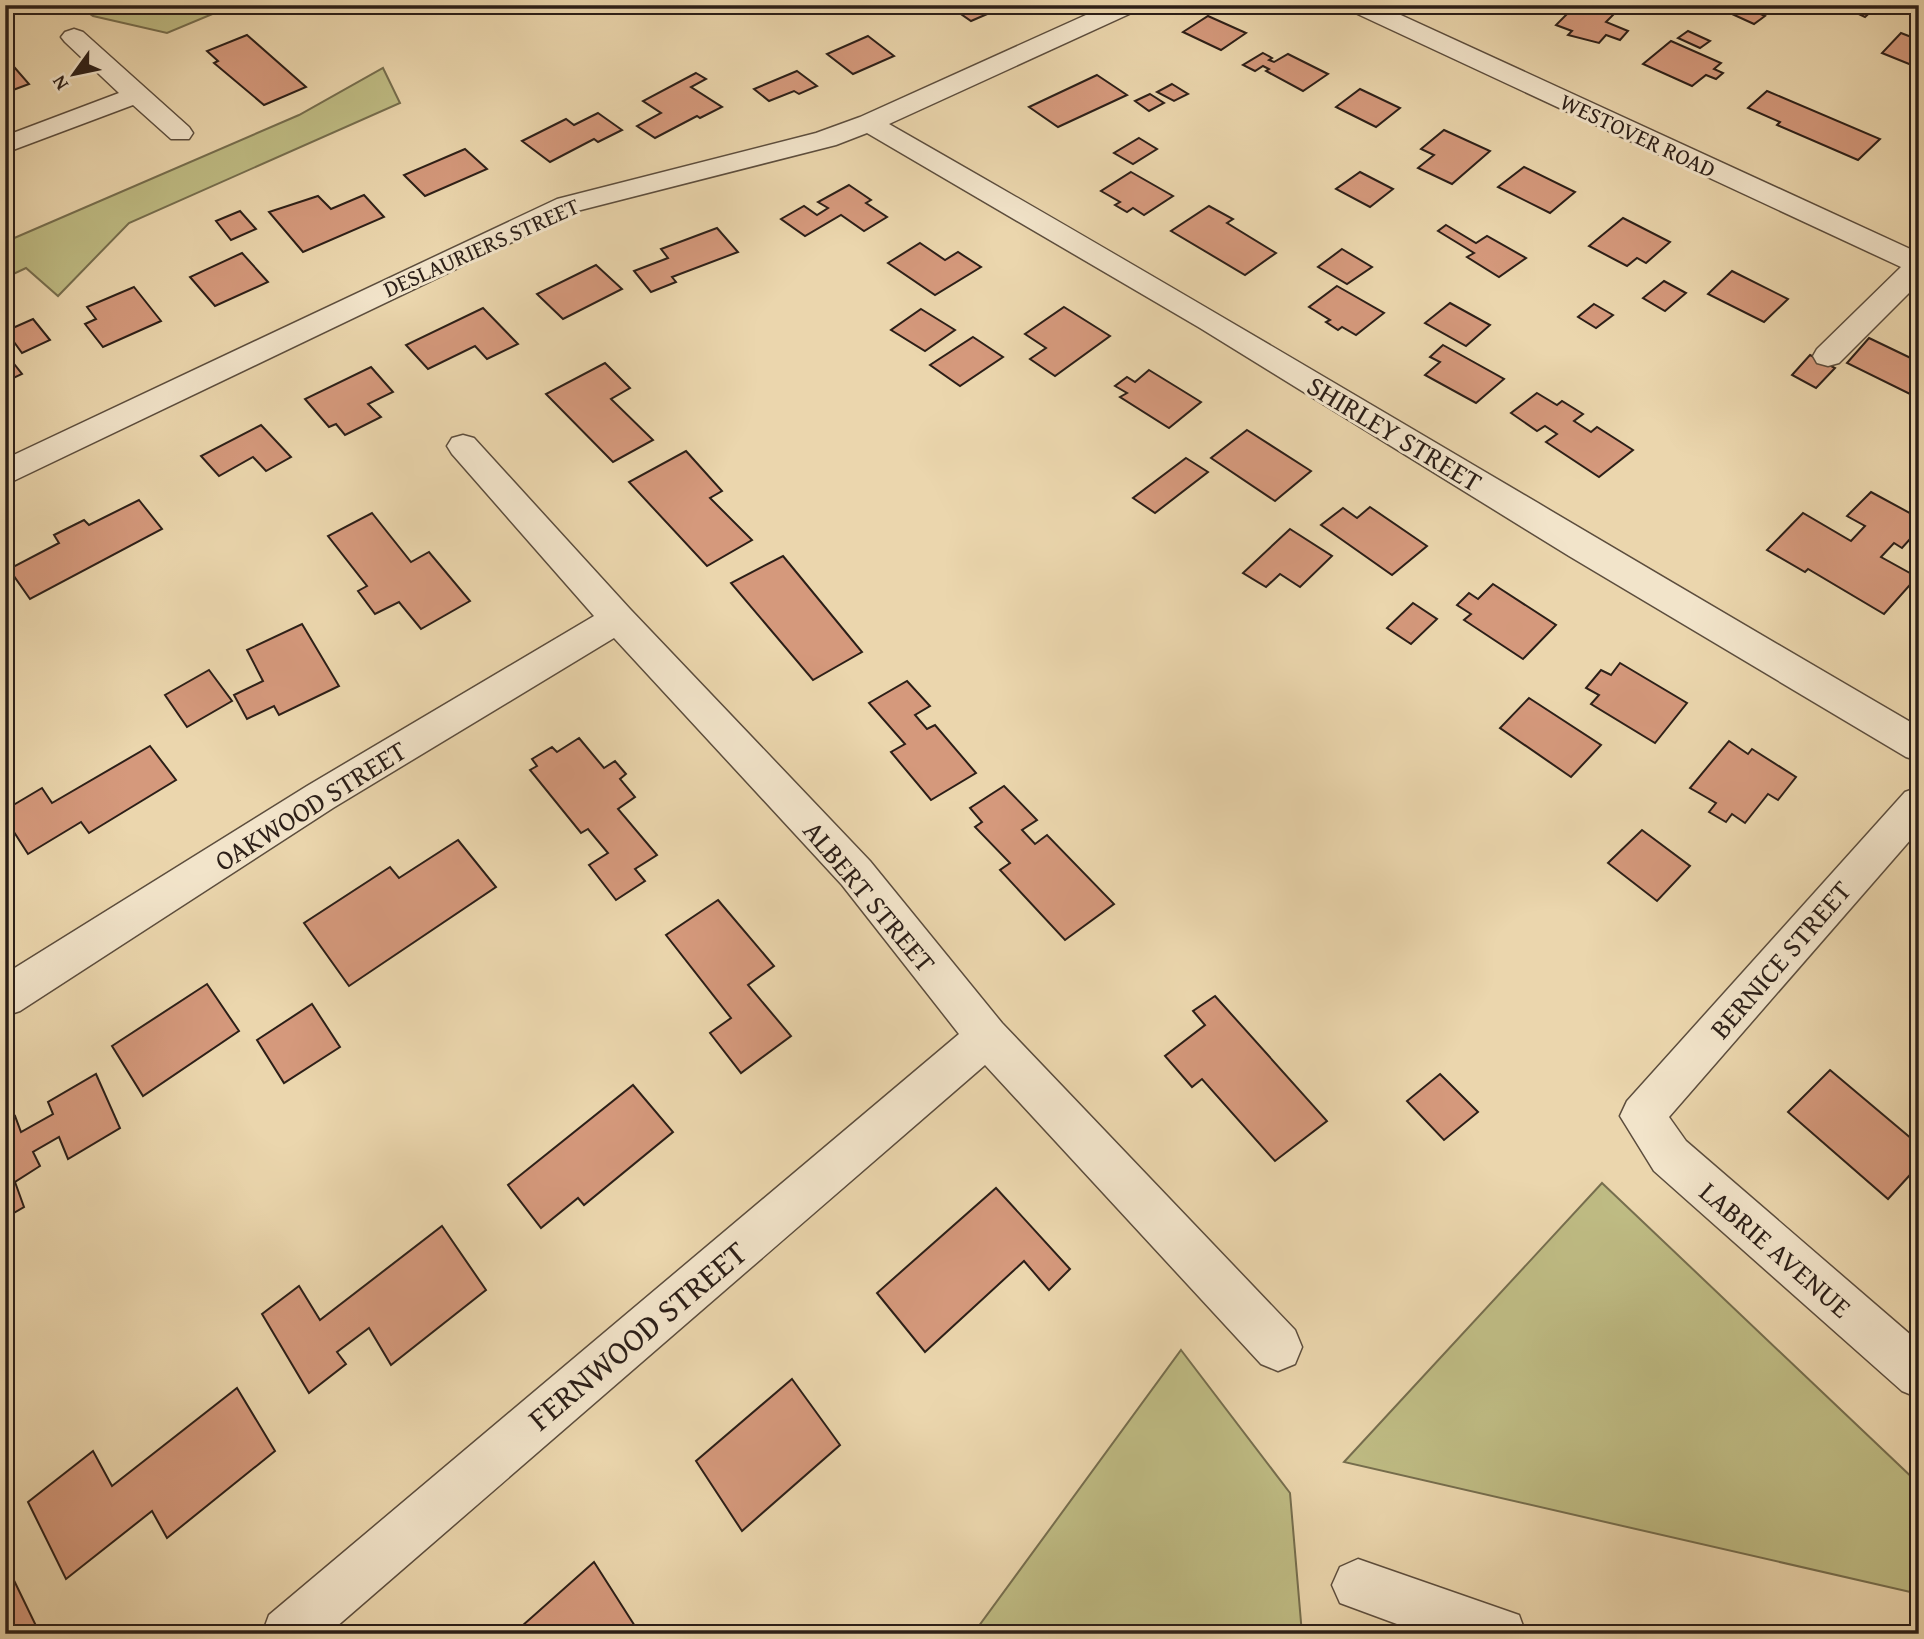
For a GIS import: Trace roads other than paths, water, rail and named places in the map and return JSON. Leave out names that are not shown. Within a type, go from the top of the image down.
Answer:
[{"type":"street","name":"DESLAURIERS STREET","points":[[5,473],[567,205],[825,139],[869,123],[1129,5]]},
{"type":"street","name":"WESTOVER ROAD","points":[[1358,5],[1919,265]]},
{"type":"street","points":[[74,37],[180,133]]},
{"type":"street","points":[[5,145],[137,95]]},
{"type":"street","name":"SHIRLEY STREET","points":[[869,123],[1211,321],[1581,547],[1919,746]]},
{"type":"street","points":[[1828,356],[1919,265]]},
{"type":"street","name":"ALBERT STREET","points":[[463,446],[618,619],[856,873],[987,1037],[1278,1347]]},
{"type":"street","name":"OAKWOOD STREET","points":[[5,997],[320,797],[618,619]]},
{"type":"street","name":"BERNICE STREET","points":[[1642,1116],[1919,803]]},
{"type":"street","name":"FERNWOOD STREET","points":[[288,1634],[987,1037]]},
{"type":"street","name":"LABRIE AVENUE","points":[[1642,1116],[1670,1156],[1919,1374]]},
{"type":"street","points":[[1358,1584],[1500,1634]]}]
